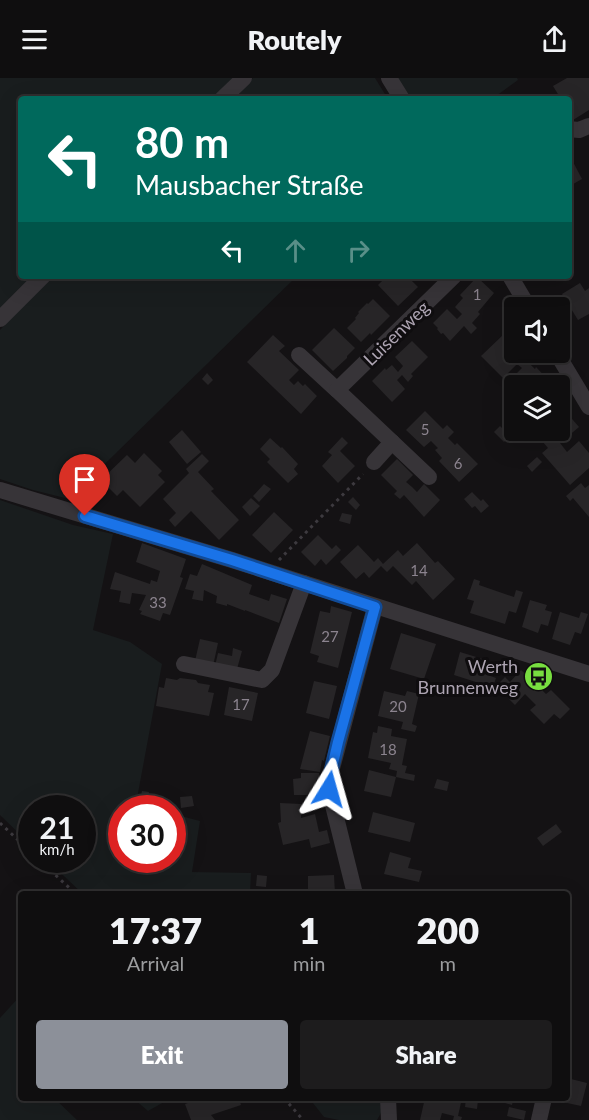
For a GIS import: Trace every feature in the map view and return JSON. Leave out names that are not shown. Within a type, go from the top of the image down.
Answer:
[{"type":"street","points":[[225,96],[244,78]]},
{"type":"street","points":[[389,78],[400,96]]},
{"type":"street","points":[[572,129],[579,130],[589,126]]},
{"type":"street","points":[[0,319],[40,279]]},
{"type":"street","name":"Luisenweg","points":[[338,390],[450,279]]},
{"type":"street","points":[[512,279],[522,297]]},
{"type":"street","points":[[299,355],[429,477]]},
{"type":"street","points":[[563,363],[589,407]]},
{"type":"street","points":[[374,462],[392,442]]},
{"type":"street","points":[[0,490],[304,583],[589,674]]},
{"type":"street","points":[[184,664],[262,680],[272,670],[304,583]]},
{"type":"street","points":[[354,891],[329,789],[330,776],[375,607]]},
{"type":"street","points":[[388,1101],[389,1120]]},
{"type":"street","points":[[539,1120],[543,1101]]},
{"type":"path","points":[[268,572],[374,462]]},
{"type":"path","points":[[0,823],[18,840]]},
{"type":"path","points":[[53,873],[73,891]]},
{"type":"path","points":[[287,1101],[303,1120]]},
{"type":"shaded area","points":[[0,78],[236,78],[219,96],[18,96],[18,279],[36,279],[0,313]]},
{"type":"shaded area","points":[[253,78],[375,78],[386,96],[235,96]]},
{"type":"shaded area","points":[[395,78],[517,78],[518,80],[496,96],[408,96]]},
{"type":"shaded area","points":[[51,279],[294,279],[69,499],[0,479],[0,330]]},
{"type":"shaded area","points":[[0,500],[73,525],[113,534],[93,630],[130,642],[162,664],[138,795],[108,795],[108,873],[186,873],[186,817],[200,821],[192,872],[251,873],[250,891],[80,891],[61,873],[96,873],[96,795],[18,795],[18,832],[0,815]]},
{"type":"shaded area","points":[[18,998],[18,1101],[57,1101],[77,1120],[0,1120],[0,1018]]},
{"type":"shaded area","points":[[136,1101],[166,1101],[148,1111]]},
{"type":"shaded area","points":[[314,1101],[382,1101],[382,1111],[377,1120],[339,1120],[324,1117],[313,1103]]},
{"type":"building","points":[[567,78],[589,78],[589,110],[573,120],[572,96],[559,96],[553,86]]},
{"type":"building","points":[[572,160],[582,179],[572,185]]},
{"type":"building","points":[[384,279],[410,279],[418,287],[398,306],[378,285]]},
{"type":"building","points":[[475,279],[479,279],[494,293],[472,323],[477,328],[471,334],[464,326],[450,341],[433,323],[447,309],[457,319],[462,314],[455,307],[463,298],[460,295]]},
{"type":"building","points":[[580,283],[585,291],[589,288],[589,314],[578,320],[570,307],[570,297],[564,297],[562,294]]},
{"type":"building","points":[[373,299],[390,316],[361,342],[347,328],[356,319],[358,312]]},
{"type":"building","points":[[334,328],[355,348],[333,371],[312,350]]},
{"type":"building","points":[[273,335],[285,346],[279,351],[299,370],[289,380],[294,385],[298,381],[303,386],[305,384],[317,396],[301,414],[247,362]]},
{"type":"building","points":[[503,335],[504,363],[529,363],[544,375],[515,375],[522,368],[517,364],[503,378],[481,356]]},
{"type":"building","points":[[412,341],[428,357],[411,374],[413,376],[408,382],[402,375],[397,380],[405,389],[392,402],[372,381],[385,368],[386,370],[392,365],[398,372],[403,366],[395,357]]},
{"type":"building","points":[[207,373],[213,380],[208,385],[202,379]]},
{"type":"building","points":[[425,411],[443,429],[447,425],[454,432],[448,438],[455,445],[457,443],[478,464],[459,482],[439,461],[442,458],[435,450],[438,448],[431,441],[424,447],[406,430]]},
{"type":"building","points":[[570,417],[579,427],[570,435]]},
{"type":"building","points":[[500,426],[504,430],[505,441],[504,442],[494,432]]},
{"type":"building","points":[[182,430],[201,452],[187,464],[169,442]]},
{"type":"building","points":[[342,437],[348,443],[340,451],[355,466],[338,483],[322,466],[332,455],[328,452]]},
{"type":"building","points":[[270,438],[298,464],[294,469],[298,474],[288,483],[267,462],[270,459],[260,449]]},
{"type":"building","points":[[542,441],[562,441],[560,443],[567,452],[579,441],[589,453],[589,468],[570,485],[542,453],[548,448]]},
{"type":"building","points":[[144,453],[162,471],[158,475],[165,482],[140,507],[123,490],[117,496],[101,480],[127,455],[135,463]]},
{"type":"building","points":[[202,454],[209,461],[198,472],[214,489],[211,491],[239,520],[219,540],[191,511],[175,527],[169,520],[176,513],[163,499],[189,473],[186,469]]},
{"type":"building","points":[[537,457],[542,462],[532,472],[527,466]]},
{"type":"building","points":[[397,459],[413,475],[406,482],[417,492],[424,484],[440,500],[424,517],[404,495],[400,499],[394,494],[397,491],[381,475]]},
{"type":"building","points":[[581,483],[585,488],[589,485],[589,517],[573,498],[570,501],[566,496]]},
{"type":"building","points":[[264,484],[271,489],[259,502],[253,496]]},
{"type":"building","points":[[472,492],[489,506],[481,513],[475,506],[472,508],[464,499]]},
{"type":"building","points":[[353,497],[360,505],[356,510],[348,502]]},
{"type":"building","points":[[251,498],[260,506],[250,516],[242,507]]},
{"type":"building","points":[[274,512],[293,530],[271,553],[252,535]]},
{"type":"building","points":[[342,513],[352,515],[350,524],[339,521]]},
{"type":"building","points":[[318,535],[332,549],[336,545],[341,550],[326,565],[321,559],[315,566],[301,552]]},
{"type":"building","points":[[142,543],[186,559],[180,577],[183,578],[170,615],[163,613],[160,621],[140,614],[142,611],[139,610],[146,595],[132,593],[130,604],[119,602],[121,591],[110,589],[115,572],[150,584],[151,580],[157,582],[160,571],[136,562]]},
{"type":"building","points":[[417,543],[435,563],[438,561],[455,579],[433,600],[416,581],[412,585],[393,566],[387,572],[381,566],[369,578],[364,572],[356,579],[340,562],[358,545],[374,562],[378,558],[383,564],[398,550],[403,556]]},
{"type":"building","points":[[202,564],[252,585],[249,594],[269,601],[271,594],[287,599],[279,623],[227,604],[227,606],[216,603],[217,596],[204,590],[203,601],[192,599],[194,591],[185,589],[190,574],[197,576]]},
{"type":"building","points":[[474,579],[480,581],[479,585],[514,597],[516,590],[523,592],[516,613],[509,611],[505,624],[470,613],[474,601],[467,599]]},
{"type":"building","points":[[530,600],[547,605],[545,610],[552,612],[548,626],[541,624],[538,633],[522,627]]},
{"type":"building","points":[[331,606],[352,612],[338,668],[317,662],[319,656],[310,653],[320,611],[330,613]]},
{"type":"building","points":[[560,612],[579,618],[581,612],[588,614],[581,634],[575,632],[570,645],[552,639]]},
{"type":"building","points":[[401,633],[436,644],[424,679],[390,669]]},
{"type":"building","points":[[200,639],[218,643],[213,666],[195,661]]},
{"type":"building","points":[[233,648],[242,651],[237,669],[215,666],[218,653],[232,656]]},
{"type":"building","points":[[460,652],[486,660],[482,673],[496,678],[491,692],[477,687],[479,683],[454,675]]},
{"type":"building","points":[[521,670],[546,694],[551,690],[570,709],[560,719],[554,714],[544,724],[530,710],[536,705],[525,694],[515,705],[495,687],[505,677],[510,682]]},
{"type":"building","points":[[166,678],[196,680],[198,683],[210,685],[208,692],[214,693],[209,716],[156,706],[159,687],[164,688]]},
{"type":"building","points":[[314,681],[337,686],[329,719],[306,713]]},
{"type":"building","points":[[229,687],[258,693],[252,721],[224,715]]},
{"type":"building","points":[[384,691],[405,696],[407,691],[419,694],[412,724],[417,726],[415,732],[401,729],[403,722],[378,716]]},
{"type":"building","points":[[378,726],[392,729],[391,736],[407,739],[402,765],[407,766],[405,773],[415,775],[414,781],[396,777],[397,771],[389,769],[391,763],[368,758],[373,732],[377,733]]},
{"type":"building","points":[[310,731],[330,736],[320,772],[300,769]]},
{"type":"building","points":[[369,770],[396,777],[391,797],[364,791]]},
{"type":"building","points":[[301,773],[319,773],[319,795],[294,795],[293,779],[301,778]]},
{"type":"building","points":[[437,779],[449,782],[447,791],[434,788]]},
{"type":"building","points":[[142,791],[149,792],[148,795],[141,795]]},
{"type":"building","points":[[186,796],[192,796],[194,806],[186,807]]},
{"type":"building","points":[[280,803],[301,804],[301,818],[315,814],[319,832],[327,830],[330,843],[311,848],[309,839],[283,845],[278,823],[281,822]]},
{"type":"building","points":[[373,812],[415,823],[410,842],[368,832]]},
{"type":"building","points":[[556,824],[562,832],[543,846],[537,838]]},
{"type":"building","points":[[390,852],[411,858],[408,868],[422,871],[419,882],[384,874]]},
{"type":"building","points":[[257,875],[267,876],[266,887],[256,886]]},
{"type":"building","points":[[334,875],[335,891],[308,891],[308,876]]},
{"type":"building","points":[[570,1079],[587,1083],[581,1106],[558,1101],[570,1101]]},
{"type":"building","points":[[194,1101],[240,1101],[241,1105],[211,1115],[215,1120],[191,1120],[185,1104]]},
{"type":"building","points":[[424,1101],[461,1101],[458,1116],[462,1117],[461,1120],[453,1120],[454,1116],[442,1113],[440,1120],[420,1120]]},
{"type":"building","points":[[466,1101],[478,1101],[477,1109],[465,1107]]},
{"type":"building","points":[[509,1107],[526,1111],[524,1120],[507,1116]]},
{"type":"place","name":"Werth Brunnenweg","points":[[539,676]]},
{"type":"route","points":[[85,516],[232,560],[375,607],[338,742],[329,789]]}]
